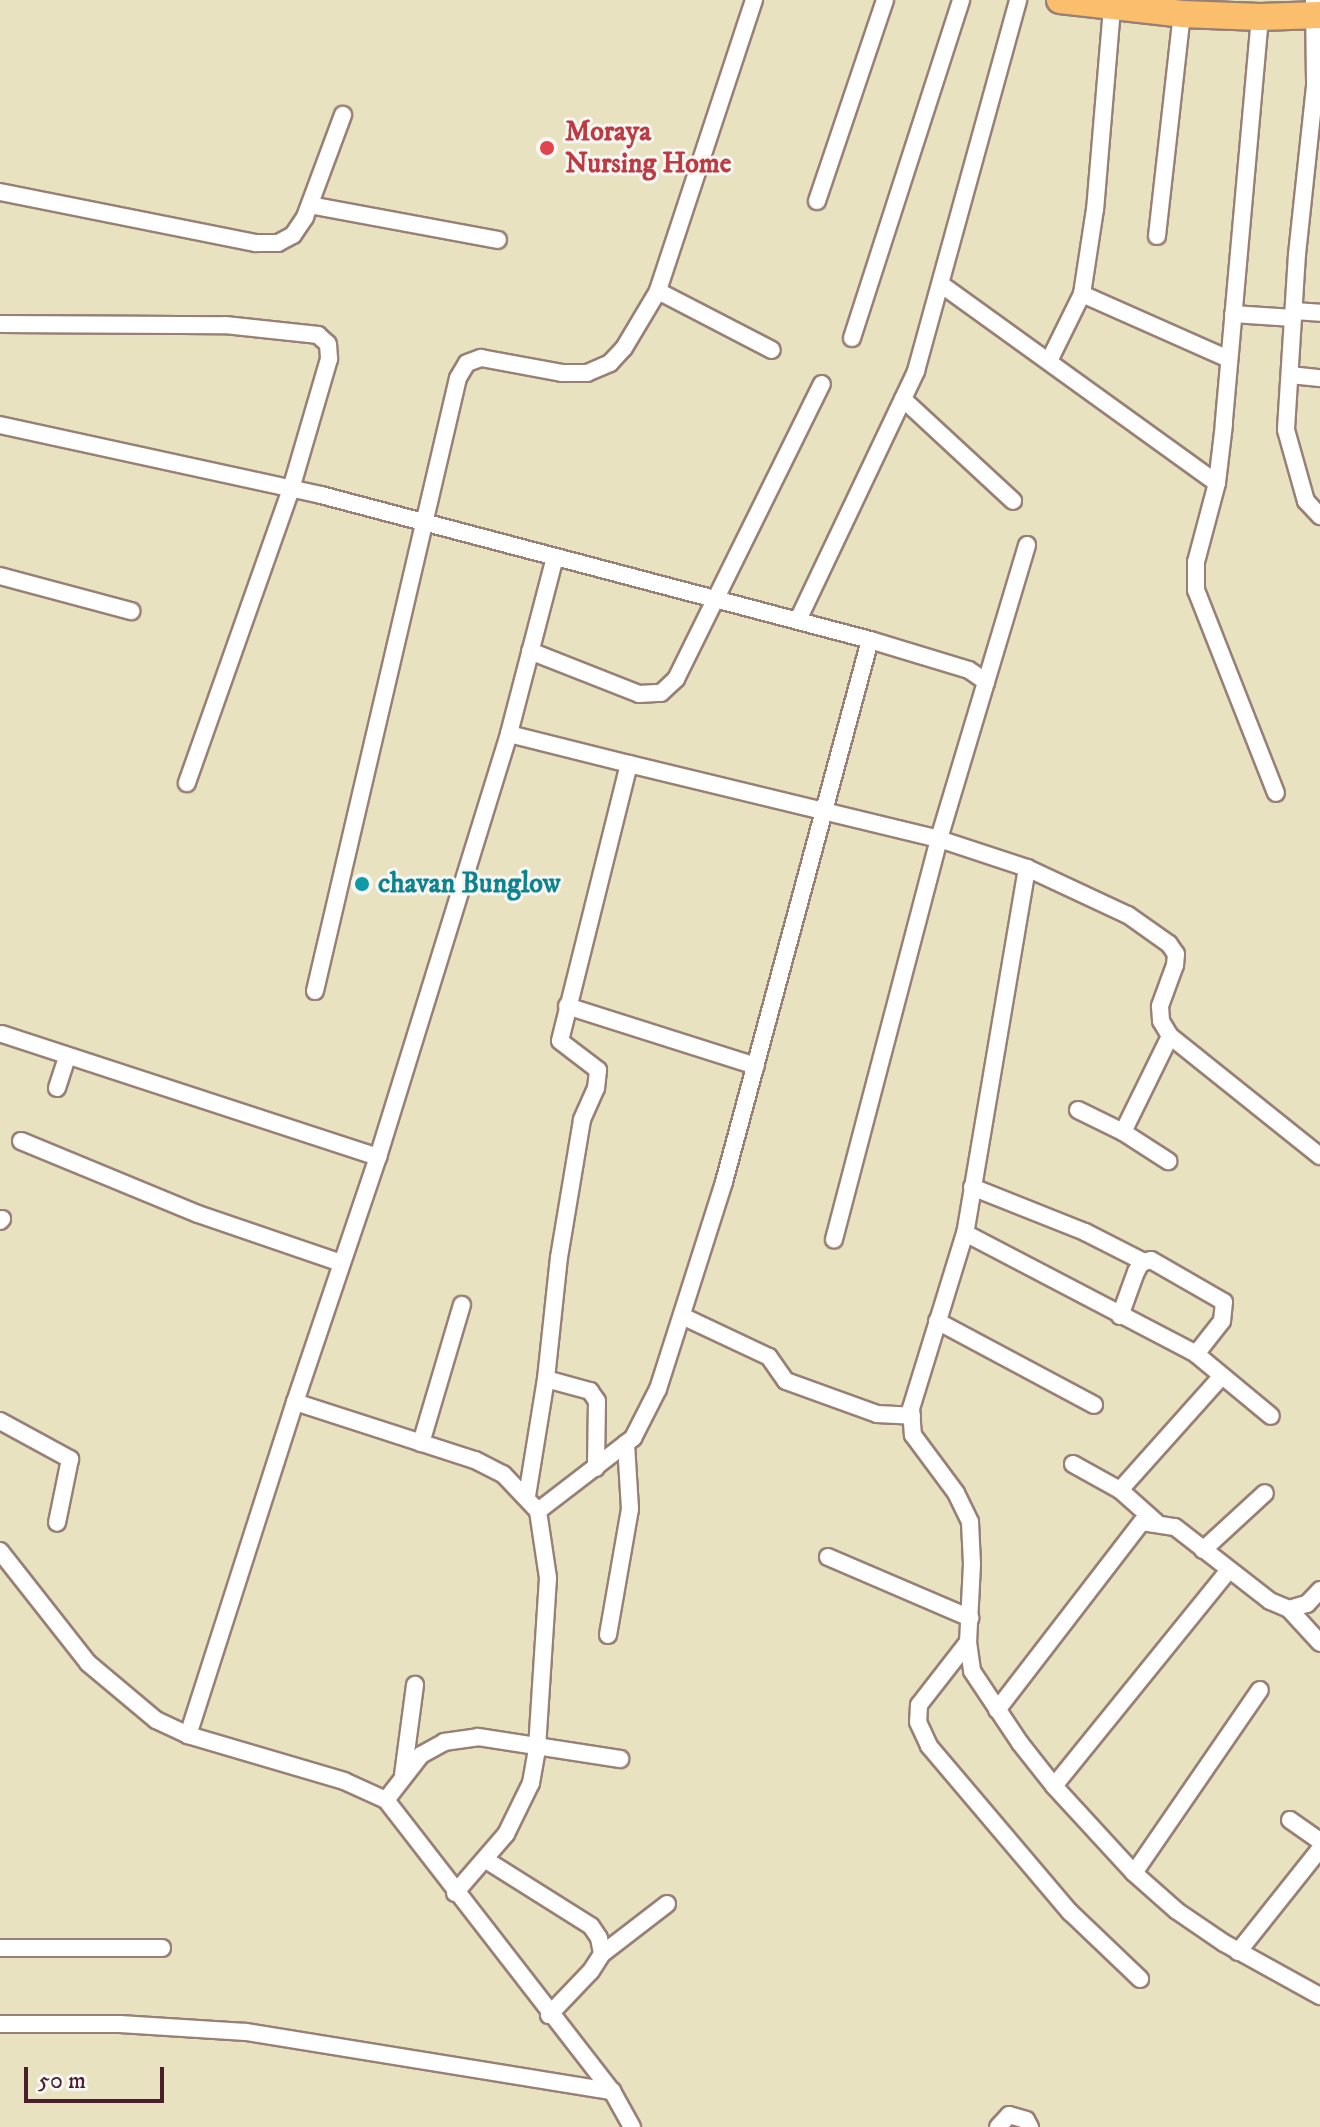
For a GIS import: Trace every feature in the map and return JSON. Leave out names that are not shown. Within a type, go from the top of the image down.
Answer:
[{"type":"highway","points":[[1060,0],[1182,14],[1260,17],[1316,10]]},
{"type":"street","points":[[315,991],[458,378],[467,363],[481,358],[562,373],[587,373],[610,363],[624,348],[658,291],[754,0]]},
{"type":"street","points":[[817,201],[885,0]]},
{"type":"street","points":[[852,338],[961,0]]},
{"type":"street","points":[[798,620],[916,371],[1018,0]]},
{"type":"street","points":[[1049,361],[1082,294],[1095,209],[1112,8]]},
{"type":"street","points":[[1316,10],[1315,86],[1293,315],[1286,430],[1306,501],[1320,516]]},
{"type":"street","points":[[1157,236],[1182,14]]},
{"type":"street","points":[[1260,17],[1217,483],[1196,562],[1196,590],[1276,793]]},
{"type":"street","points":[[0,192],[256,243],[278,243],[293,235],[310,205],[343,115]]},
{"type":"street","points":[[310,205],[498,240]]},
{"type":"street","points":[[942,285],[1217,483]]},
{"type":"street","points":[[658,291],[772,350]]},
{"type":"street","points":[[1082,294],[1229,359]]},
{"type":"street","points":[[1233,314],[1320,313]]},
{"type":"street","points":[[0,324],[180,323],[318,335],[328,344],[329,359],[291,489],[187,783]]},
{"type":"street","points":[[1290,375],[1320,378]]},
{"type":"street","points":[[530,651],[639,694],[661,693],[676,679],[822,384]]},
{"type":"street","points":[[903,399],[1013,501]]},
{"type":"street","points":[[0,425],[291,489],[423,522],[870,640],[969,670],[986,682]]},
{"type":"street","points":[[834,1239],[939,839],[1027,545]]},
{"type":"street","points":[[188,1735],[378,1157],[509,734],[555,557]]},
{"type":"street","points":[[0,576],[131,611]]},
{"type":"street","points":[[538,1511],[626,1443],[646,1416],[658,1389],[756,1066],[870,640]]},
{"type":"street","points":[[509,734],[939,839],[1027,868],[1128,915],[1169,944],[1176,954],[1160,1006],[1161,1021],[1170,1036],[1320,1156]]},
{"type":"street","points":[[527,1496],[546,1379],[559,1257],[582,1120],[596,1088],[598,1070],[560,1041],[629,764]]},
{"type":"street","points":[[1027,868],[965,1233],[920,1371],[912,1416],[913,1435],[956,1493],[970,1522],[968,1642],[972,1671],[1054,1786],[1134,1873],[1177,1911],[1238,1952],[1320,1996]]},
{"type":"street","points":[[567,1006],[756,1066]]},
{"type":"street","points":[[2,1034],[378,1157]]},
{"type":"street","points":[[1123,1132],[1170,1036]]},
{"type":"street","points":[[57,1088],[67,1057]]},
{"type":"street","points":[[1078,1110],[1123,1132],[1168,1161]]},
{"type":"street","points":[[21,1141],[198,1214],[341,1263]]},
{"type":"street","points":[[972,1187],[1085,1232],[1144,1262]]},
{"type":"street","points":[[965,1233],[1196,1354],[1271,1416]]},
{"type":"street","points":[[1120,1316],[1136,1272],[1144,1262],[1151,1260],[1224,1302],[1222,1321],[1196,1354]]},
{"type":"street","points":[[421,1443],[462,1305]]},
{"type":"street","points":[[682,1316],[769,1357],[786,1381],[877,1414],[912,1416]]},
{"type":"street","points":[[937,1321],[1094,1405]]},
{"type":"street","points":[[1120,1490],[1222,1376]]},
{"type":"street","points":[[546,1379],[590,1391],[597,1401],[596,1468]]},
{"type":"street","points":[[295,1402],[421,1443],[503,1474],[538,1511],[548,1578],[537,1749],[531,1783],[520,1810],[486,1860],[455,1893]]},
{"type":"street","points":[[0,1421],[70,1459],[57,1523]]},
{"type":"street","points":[[608,1635],[630,1509],[626,1443]]},
{"type":"street","points":[[1073,1464],[1120,1490],[1156,1522]]},
{"type":"street","points":[[1203,1550],[1265,1493]]},
{"type":"street","points":[[997,1710],[1142,1522],[1175,1527],[1228,1571],[1270,1601],[1289,1609],[1320,1643]]},
{"type":"street","points":[[0,1551],[88,1663],[156,1720],[188,1735],[344,1781],[386,1800],[549,2015],[612,2091],[632,2127]]},
{"type":"street","points":[[828,1557],[970,1618]]},
{"type":"street","points":[[1054,1786],[1228,1571]]},
{"type":"street","points":[[1289,1609],[1307,1604],[1320,1590]]},
{"type":"street","points":[[968,1642],[919,1705],[918,1722],[929,1746],[1060,1901],[1140,1979]]},
{"type":"street","points":[[403,1776],[415,1685]]},
{"type":"street","points":[[1134,1873],[1260,1690]]},
{"type":"street","points":[[386,1800],[421,1755],[444,1742],[478,1737],[537,1749],[620,1759]]},
{"type":"street","points":[[1290,1820],[1320,1841]]},
{"type":"street","points":[[1238,1952],[1320,1849]]},
{"type":"street","points":[[486,1860],[591,1926],[599,1938],[602,1954]]},
{"type":"street","points":[[549,2015],[602,1954],[667,1904]]},
{"type":"street","points":[[0,1948],[162,1948]]},
{"type":"street","points":[[0,2024],[120,2024],[246,2032],[612,2091]]},
{"type":"street","points":[[998,2127],[1009,2115],[1026,2120],[1030,2127]]},
{"type":"place","name":"Moraya Nursing Home","points":[[547,148]]},
{"type":"place","name":"chavan Bunglow","points":[[362,884]]}]
